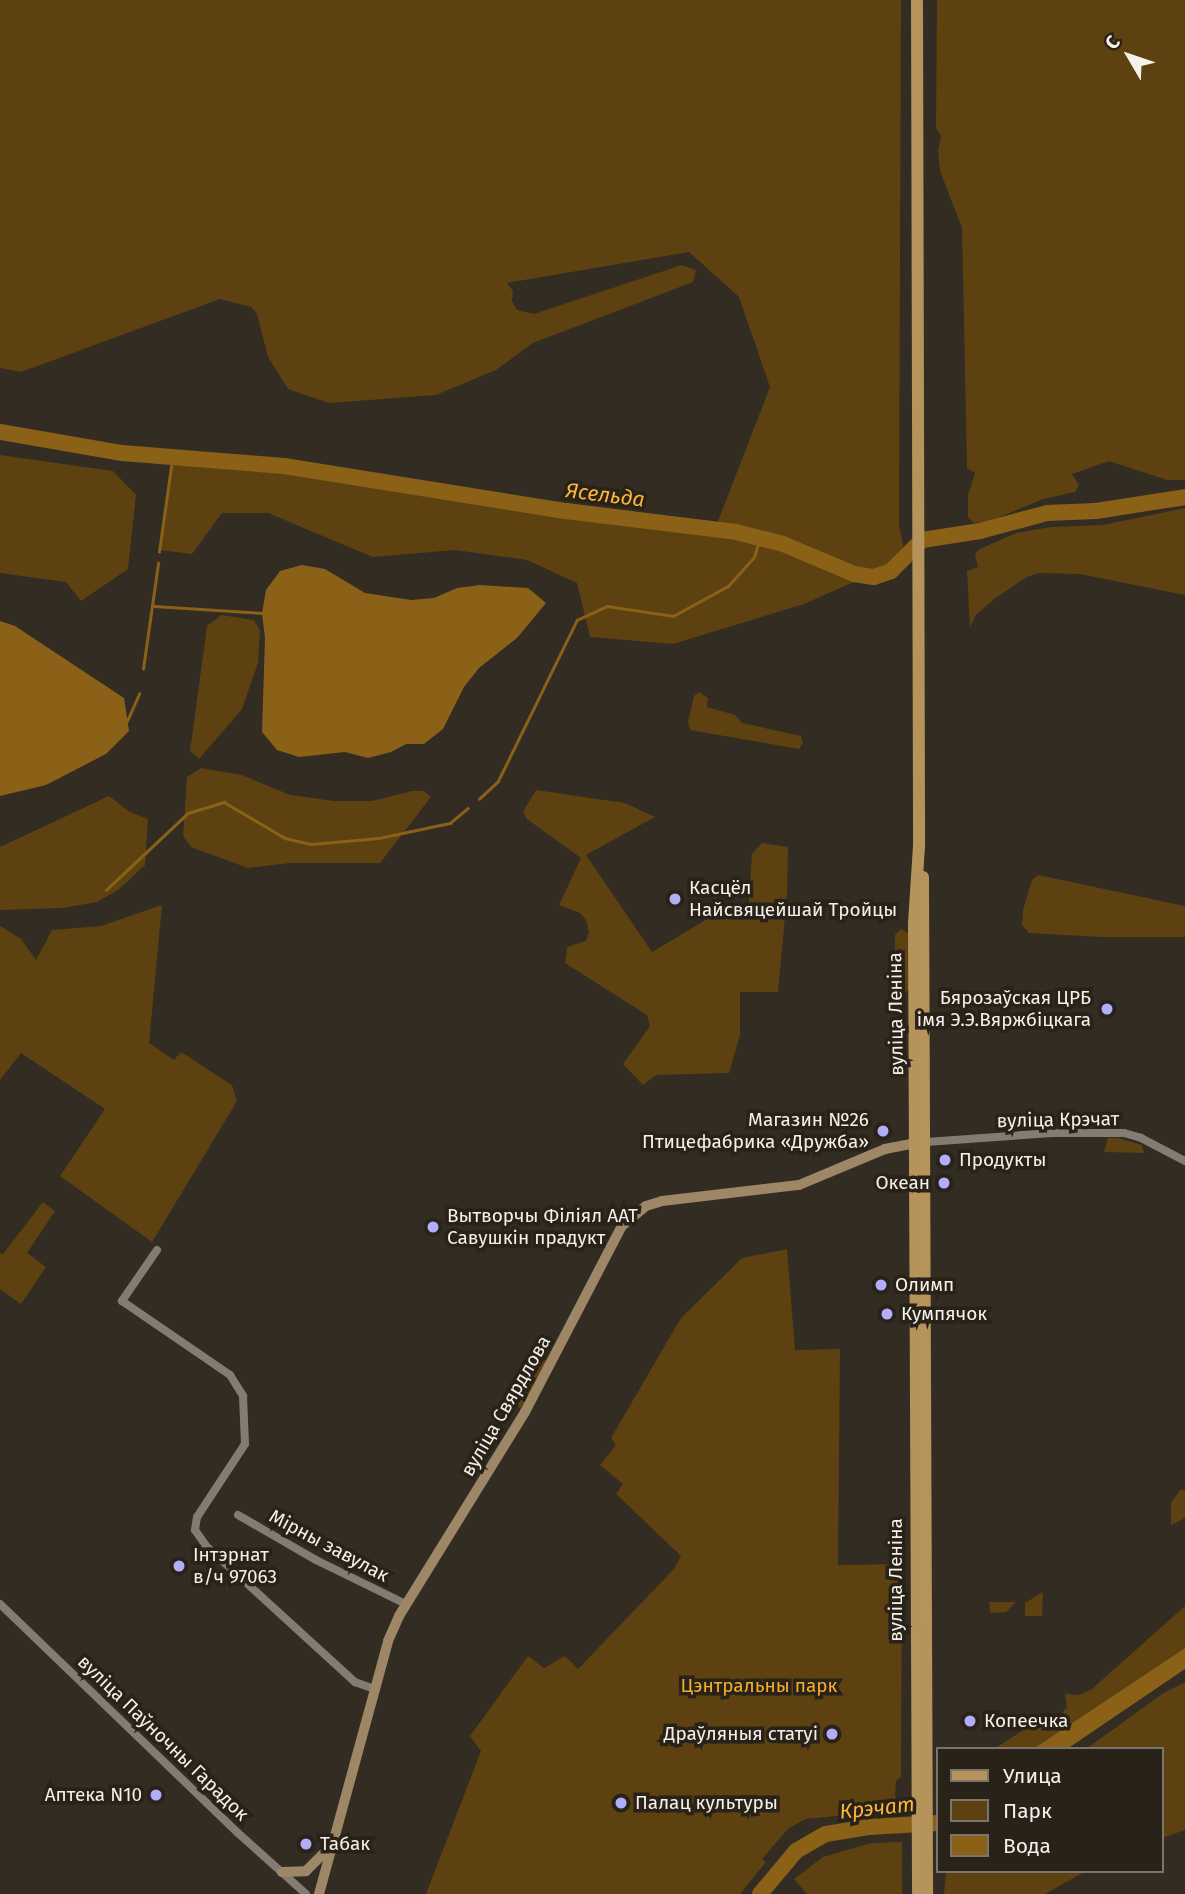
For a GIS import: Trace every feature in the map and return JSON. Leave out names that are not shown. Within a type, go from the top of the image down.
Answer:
[{"type":"main road","name":"вуліца Леніна","points":[[917,0],[916,611],[919,846],[923,885],[921,1806],[927,1894]]},
{"type":"main road","name":"вуліца Свярдлова","points":[[319,1894],[388,1641],[406,1604],[526,1412],[614,1240],[634,1214],[662,1201],[799,1185],[886,1149],[921,1143]]},
{"type":"main road","points":[[282,1872],[306,1871],[331,1845]]},
{"type":"main road","name":"вуліца Леніна","points":[[918,1894],[922,1845]]},
{"type":"street","name":"вуліца Крэчат","points":[[921,1143],[1052,1133],[1124,1133],[1141,1138],[1185,1161]]},
{"type":"street","points":[[157,1250],[122,1301],[230,1375],[243,1396],[245,1444],[197,1517],[195,1530],[206,1546],[355,1682],[374,1689]]},
{"type":"street","name":"Мірны завулак","points":[[238,1516],[316,1560],[406,1604]]},
{"type":"street","name":"вуліца Паўночны Гарадок","points":[[0,1604],[306,1894]]},
{"type":"green space","points":[[0,0],[901,0],[899,525],[905,555],[883,575],[865,577],[804,604],[673,644],[590,637],[577,583],[527,560],[455,550],[373,557],[268,513],[222,513],[192,554],[160,550],[172,459],[284,466],[566,511],[715,529],[770,387],[739,297],[689,252],[507,283],[513,291],[512,301],[517,310],[534,314],[682,265],[696,270],[693,282],[533,343],[496,370],[436,395],[329,403],[288,389],[268,357],[257,314],[251,307],[220,299],[21,372],[0,368]]},
{"type":"green space","points":[[937,0],[1185,0],[1185,480],[1167,480],[1109,461],[1072,474],[1079,485],[1075,492],[1043,499],[990,521],[974,523],[968,517],[968,495],[975,473],[967,468],[962,228],[940,171],[938,151],[941,136],[936,128]]},
{"type":"green space","points":[[0,455],[113,471],[136,495],[128,569],[81,601],[66,582],[0,573]]},
{"type":"green space","points":[[1185,508],[1185,595],[1080,574],[1038,573],[1027,577],[994,599],[976,615],[970,627],[967,571],[978,567],[975,554],[980,549],[1016,533],[1051,527],[1103,525]]},
{"type":"green space","points":[[221,615],[254,620],[260,631],[258,663],[242,709],[199,759],[190,751],[207,626]]},
{"type":"green space","points":[[699,692],[708,698],[707,707],[735,715],[742,723],[801,736],[803,743],[799,749],[690,730],[688,722],[694,696]]},
{"type":"green space","points":[[201,768],[242,775],[290,795],[334,801],[372,801],[412,791],[424,791],[431,797],[380,863],[290,863],[248,868],[191,847],[183,836],[187,777]]},
{"type":"green space","points":[[536,790],[625,803],[655,817],[586,855],[652,952],[719,912],[748,915],[752,854],[762,843],[788,847],[787,895],[778,992],[740,992],[740,1035],[729,1073],[656,1075],[643,1085],[623,1064],[650,1026],[647,1015],[565,963],[567,947],[586,941],[589,932],[586,920],[580,913],[559,905],[581,858],[527,819],[523,812]]},
{"type":"green space","points":[[109,796],[130,812],[148,819],[145,865],[118,890],[97,902],[62,908],[0,910],[0,847]]},
{"type":"green space","points":[[1038,875],[1185,906],[1185,937],[1100,937],[1029,933],[1022,925],[1023,910],[1032,880]]},
{"type":"green space","points":[[162,905],[149,1043],[174,1060],[181,1052],[232,1085],[237,1101],[152,1242],[60,1176],[105,1109],[21,1053],[0,1080],[0,926],[21,939],[36,960],[52,930],[101,926]]},
{"type":"green space","points":[[901,929],[910,934],[910,989],[901,995],[895,991],[895,935]]},
{"type":"green space","points":[[1108,1138],[1142,1145],[1144,1153],[1104,1152]]},
{"type":"green space","points":[[43,1202],[55,1211],[27,1253],[46,1267],[21,1304],[0,1289],[0,1253],[3,1254]]},
{"type":"green space","name":"Цэнтральны парк","points":[[787,1249],[795,1350],[840,1349],[838,1565],[902,1564],[901,1777],[896,1781],[895,1796],[900,1804],[901,1815],[864,1813],[806,1819],[789,1828],[767,1853],[762,1859],[766,1862],[740,1894],[426,1894],[481,1751],[470,1736],[528,1656],[544,1668],[565,1656],[578,1669],[674,1569],[681,1556],[616,1494],[623,1484],[600,1465],[616,1445],[611,1438],[681,1318],[742,1258]]},
{"type":"green space","points":[[544,1360],[548,1361],[519,1408],[517,1401]]},
{"type":"green space","points":[[1180,1490],[1185,1490],[1185,1518],[1171,1525],[1171,1503]]},
{"type":"green space","points":[[1043,1592],[1042,1616],[1025,1616],[1025,1603]]},
{"type":"green space","points":[[989,1602],[1016,1602],[1006,1612],[990,1613]]},
{"type":"green space","points":[[1185,1606],[1185,1648],[1036,1747],[997,1747],[1031,1725],[1034,1714],[1041,1718],[1059,1716],[1067,1707],[1065,1694],[1079,1695],[1092,1689]]},
{"type":"green space","points":[[1185,1682],[1185,1830],[1164,1837],[1164,1747],[1089,1747],[1162,1694]]},
{"type":"green space","points":[[902,1842],[902,1894],[807,1894],[794,1879],[823,1857],[871,1843]]},
{"type":"green space","points":[[946,1873],[1082,1873],[1045,1894],[944,1894]]},
{"type":"water","points":[[302,565],[325,569],[365,593],[411,600],[434,598],[457,588],[480,585],[528,588],[546,603],[517,638],[479,668],[464,687],[443,729],[424,744],[406,744],[391,752],[368,758],[345,752],[299,757],[277,750],[262,732],[265,638],[262,613],[266,590],[280,571]]},
{"type":"water","points":[[0,621],[15,626],[124,698],[129,731],[106,754],[46,785],[0,796]]},
{"type":"water","points":[[1185,1648],[1185,1669],[1070,1747],[1036,1747]]},
{"type":"waterway","name":"Ясельда","points":[[0,432],[122,453],[284,466],[566,511],[736,532],[783,544],[854,574],[874,577],[891,571],[922,540],[980,531],[1047,513],[1096,511],[1185,497]]},
{"type":"waterway","points":[[159,552],[172,459]]},
{"type":"waterway","points":[[479,799],[498,781],[577,620],[607,606],[673,616],[728,586],[754,557],[760,537]]},
{"type":"waterway","points":[[143,669],[158,563]]},
{"type":"waterway","points":[[154,606],[262,613]]},
{"type":"waterway","points":[[127,721],[139,694]]},
{"type":"waterway","points":[[106,890],[188,813],[224,802],[285,838],[311,844],[379,838],[450,823],[468,808]]},
{"type":"waterway","name":"Крэчат","points":[[760,1894],[796,1851],[826,1834],[869,1827],[936,1823]]},
{"type":"place","name":"Касцёл Найсвяцейшай Тройцы","points":[[675,899]]},
{"type":"place","name":"Бярозаўская ЦРБ імя Э.Э.Вяржбіцкага","points":[[1107,1009]]},
{"type":"place","name":"Магазин №26 Птицефабрика «Дружба»","points":[[883,1131]]},
{"type":"place","name":"Продукты","points":[[945,1160]]},
{"type":"place","name":"Океан","points":[[944,1183]]},
{"type":"place","name":"Вытворчы Філіял ААТ Савушкін прадукт","points":[[433,1227]]},
{"type":"place","name":"Олимп","points":[[881,1285]]},
{"type":"place","name":"Кумпячок","points":[[887,1314]]},
{"type":"place","name":"Інтэрнат в/ч 97063","points":[[179,1566]]},
{"type":"place","name":"Копеечка","points":[[970,1721]]},
{"type":"place","name":"Драўляныя статуі","points":[[832,1734]]},
{"type":"place","name":"Аптека N10","points":[[156,1795]]},
{"type":"place","name":"Палац культуры","points":[[621,1803]]},
{"type":"place","name":"Табак","points":[[306,1844]]}]
